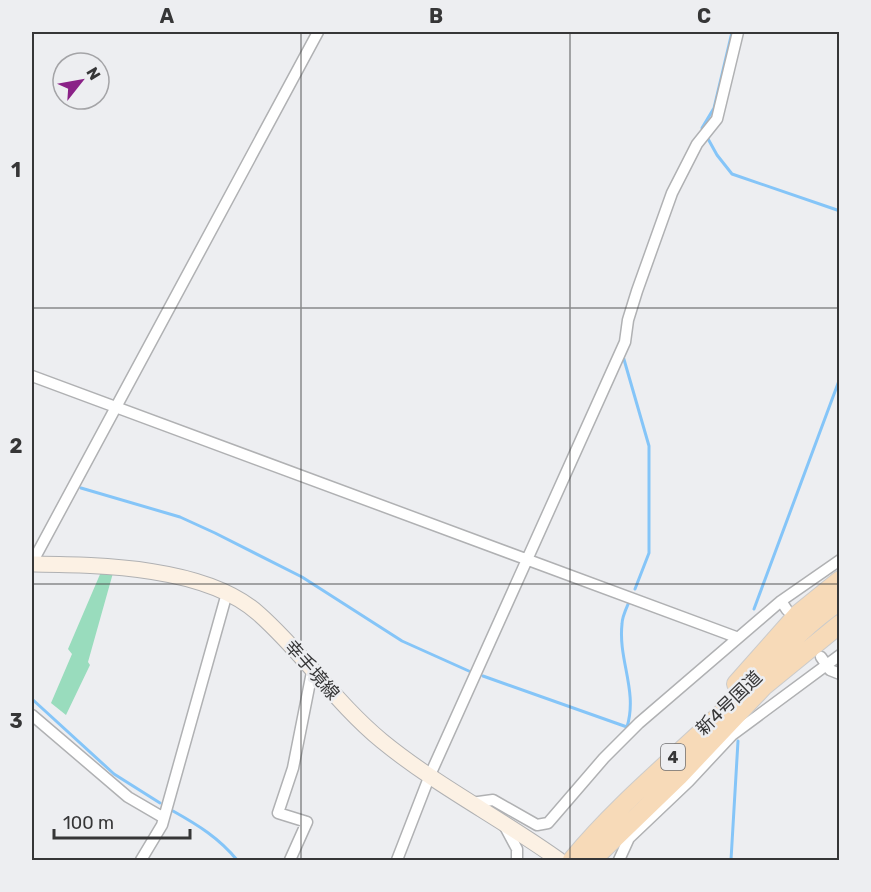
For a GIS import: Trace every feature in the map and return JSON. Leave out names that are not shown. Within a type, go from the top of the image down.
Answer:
[{"type":"highway","points":[[692,740],[764,649],[798,614],[840,579]]},
{"type":"highway","name":"新4号国道","points":[[572,861],[632,795],[740,696],[792,641],[840,601]]},
{"type":"highway","name":"新4号国道","points":[[592,861],[764,686],[840,624]]},
{"type":"highway","points":[[730,722],[756,704],[795,669],[840,638]]},
{"type":"main road","name":"幸手境線","points":[[32,563],[123,568],[173,577],[227,594],[257,611],[362,723],[430,775],[559,861]]},
{"type":"street","points":[[32,563],[318,32]]},
{"type":"street","points":[[398,861],[430,775],[626,342],[628,320],[672,193],[704,136],[717,118],[738,32]]},
{"type":"street","points":[[32,376],[736,637]]},
{"type":"street","points":[[471,803],[493,800],[537,825],[548,823],[604,758],[639,723],[736,637],[784,605],[840,560]]},
{"type":"street","points":[[141,861],[164,818],[227,594]]},
{"type":"street","points":[[619,861],[629,838],[689,781],[732,735],[824,661],[840,655]]},
{"type":"street","points":[[824,661],[830,670],[840,674]]},
{"type":"street","points":[[290,861],[307,822],[278,813],[293,768],[312,672]]},
{"type":"street","points":[[32,715],[128,797],[164,818]]},
{"type":"street","points":[[501,821],[517,849],[517,861]]},
{"type":"green space","points":[[101,572],[113,573],[88,662],[90,665],[66,715],[51,703],[72,654],[68,649]]},
{"type":"waterway","points":[[704,132],[702,128],[714,108],[732,32]]},
{"type":"waterway","points":[[707,137],[732,174],[840,211]]},
{"type":"waterway","points":[[623,356],[649,446],[649,553],[635,589]]},
{"type":"waterway","points":[[754,609],[840,378]]},
{"type":"waterway","points":[[81,488],[180,517],[215,533],[302,577],[402,641],[471,672]]},
{"type":"waterway","points":[[483,676],[627,727],[630,701],[622,637],[623,619],[629,602]]},
{"type":"waterway","points":[[32,699],[114,774],[160,803]]},
{"type":"waterway","points":[[731,860],[738,741]]},
{"type":"waterway","points":[[173,811],[208,832],[237,860]]}]
